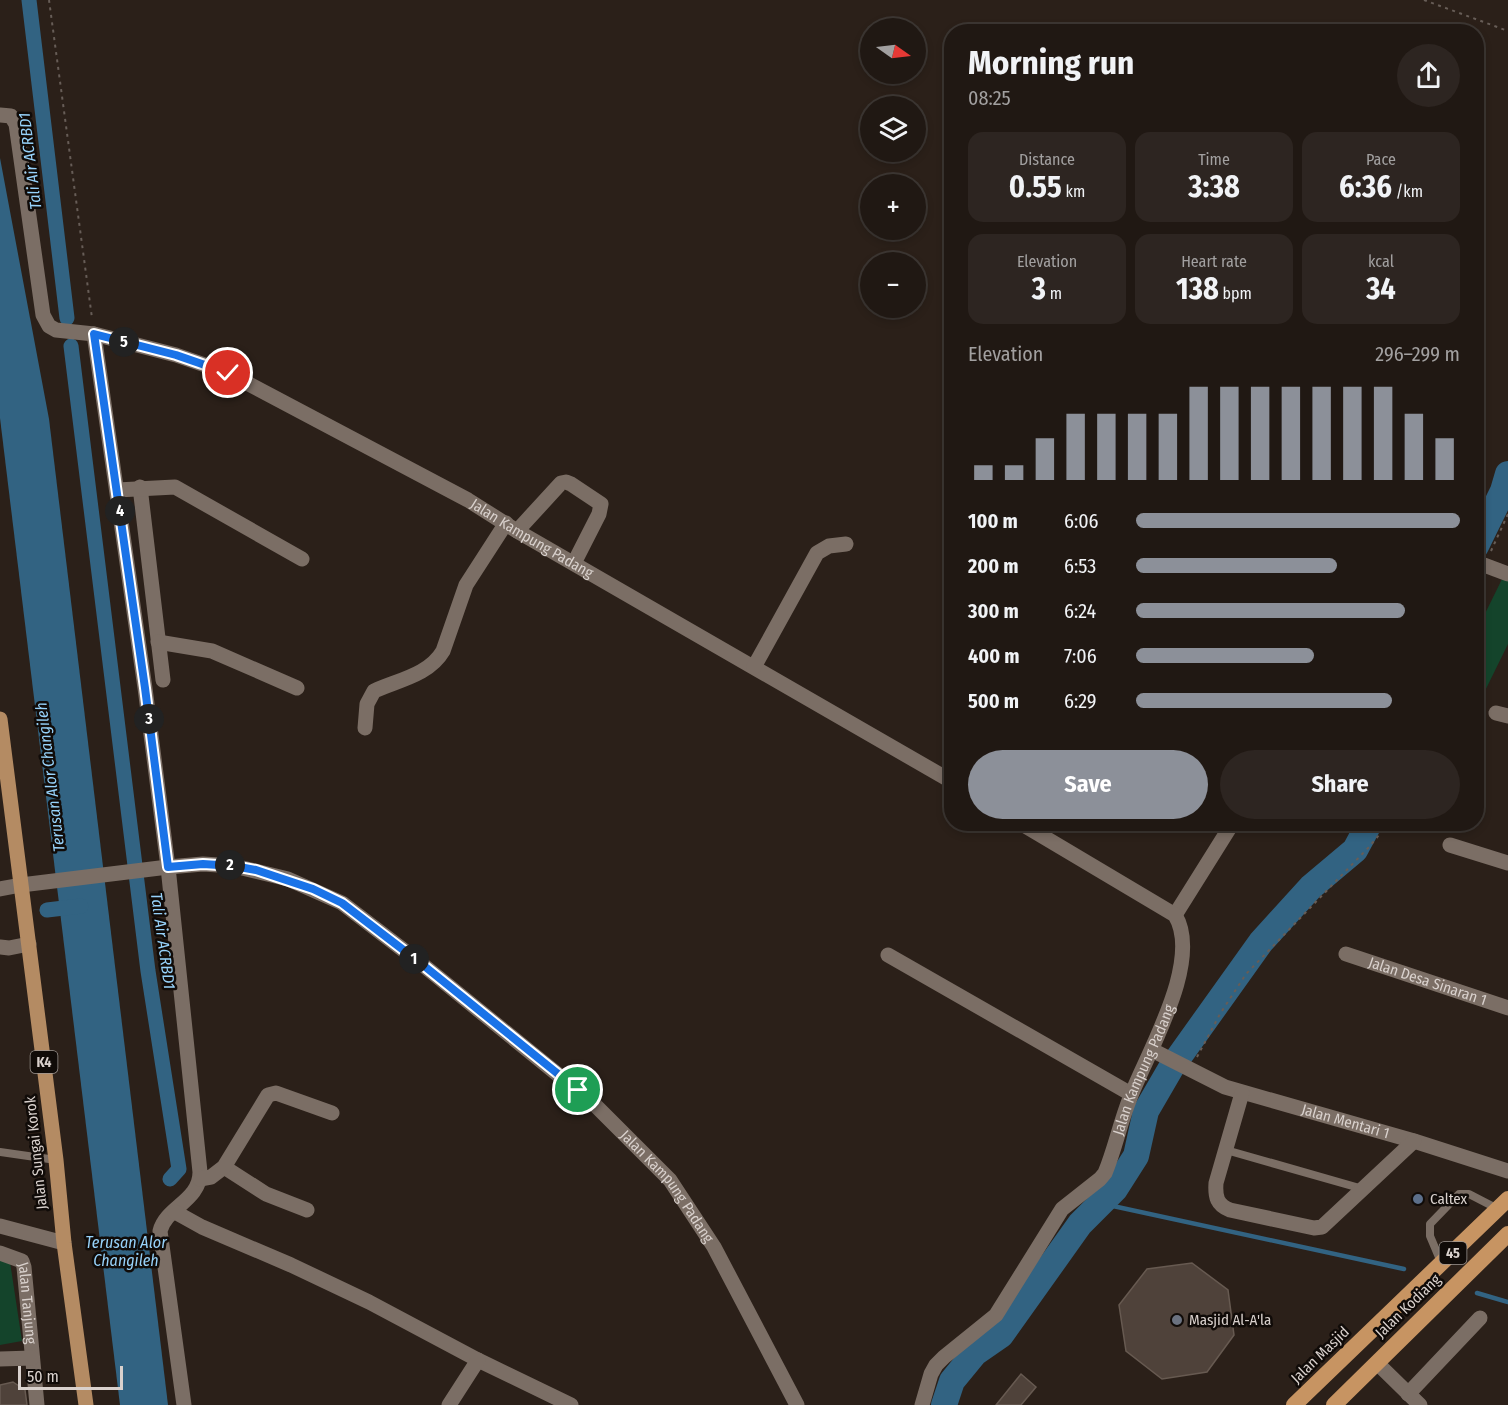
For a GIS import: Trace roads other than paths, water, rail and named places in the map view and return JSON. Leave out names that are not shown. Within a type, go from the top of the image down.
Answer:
[{"type":"highway","name":"Jalan Kodiang","points":[[1377,1325],[1503,1204]]},
{"type":"highway","name":"Jalan Kodiang","points":[[1334,1405],[1507,1235]]},
{"type":"highway","points":[[1377,1325],[1400,1338]]},
{"type":"highway","name":"Jalan Masjid","points":[[1293,1405],[1377,1325]]},
{"type":"main road","name":"Jalan Sungai Korok","points":[[0,719],[29,884],[29,944],[64,1243],[86,1405]]},
{"type":"street","name":"Jalan Kampung Padang","points":[[0,115],[11,116],[16,124],[45,320],[49,326],[63,332],[94,334],[176,355],[228,373],[468,500],[944,777]]},
{"type":"street","points":[[94,334],[145,688],[161,867],[200,1179],[191,1197],[166,1219],[160,1231],[184,1405]]},
{"type":"street","points":[[365,728],[367,704],[374,691],[414,675],[437,660],[443,651],[466,585],[511,527],[561,483],[566,482],[601,504],[599,514],[574,563]]},
{"type":"street","points":[[117,490],[175,487],[302,559]]},
{"type":"street","points":[[140,488],[163,680]]},
{"type":"street","points":[[754,667],[817,553],[829,546],[846,544]]},
{"type":"street","points":[[1484,566],[1508,574]]},
{"type":"street","points":[[158,642],[212,651],[297,688]]},
{"type":"street","points":[[1034,831],[1175,915],[1228,831]]},
{"type":"street","points":[[1450,845],[1508,863]]},
{"type":"street","name":"Jalan Kampung Padang","points":[[0,889],[161,867],[203,864],[256,870],[313,889],[342,903],[432,972],[594,1103],[662,1172],[679,1193],[714,1247],[796,1405]]},
{"type":"street","name":"Jalan Kampung Padang","points":[[922,1405],[936,1365],[996,1315],[1062,1209],[1105,1173],[1131,1094],[1156,1052],[1180,974],[1184,944],[1182,931],[1175,915]]},
{"type":"street","points":[[0,947],[9,948],[29,944]]},
{"type":"street","name":"Jalan Desa Sinaran 1","points":[[1346,954],[1508,1008]]},
{"type":"street","points":[[888,955],[1131,1094]]},
{"type":"street","name":"Jalan Mentari 1","points":[[1156,1052],[1214,1083],[1242,1093],[1414,1141],[1508,1171]]},
{"type":"street","points":[[200,1179],[211,1177],[224,1167],[268,1095],[276,1093],[332,1113]]},
{"type":"street","points":[[1242,1093],[1215,1192],[1219,1204],[1230,1210],[1318,1228],[1364,1189],[1414,1141]]},
{"type":"street","points":[[224,1167],[266,1194],[307,1210]]},
{"type":"street","points":[[175,1212],[202,1227],[369,1302],[478,1360],[571,1405]]},
{"type":"street","points":[[0,1226],[64,1243]]},
{"type":"street","name":"Jalan Tanjung","points":[[0,1253],[22,1261],[24,1267],[37,1405]]},
{"type":"street","points":[[1408,1394],[1480,1318]]},
{"type":"street","points":[[0,1359],[32,1358]]},
{"type":"street","points":[[449,1405],[478,1360]]},
{"type":"street","points":[[1377,1363],[1420,1405]]},
{"type":"lane","points":[[1226,1149],[1364,1189]]},
{"type":"lane","points":[[0,1152],[56,1160]]},
{"type":"lane","points":[[1442,1264],[1430,1236],[1429,1229],[1434,1218],[1459,1194],[1469,1194],[1503,1204]]},
{"type":"water","name":"Terusan Alor Changileh","points":[[0,158],[49,419],[168,1405],[120,1405],[0,418]]},
{"type":"waterway","name":"Tali Air ACRBD1","points":[[29,0],[67,318]]},
{"type":"waterway","name":"Tali Air ACRBD1","points":[[71,346],[148,971],[179,1169],[170,1179]]},
{"type":"waterway","points":[[1484,530],[1503,491],[1508,474]]},
{"type":"waterway","points":[[944,1405],[952,1381],[975,1353],[1001,1335],[1080,1224],[1115,1189],[1136,1156],[1146,1111],[1171,1068],[1261,942],[1311,887],[1355,850],[1365,831]]},
{"type":"waterway","points":[[47,910],[81,906]]},
{"type":"waterway","points":[[1099,1203],[1404,1269]]},
{"type":"waterway","points":[[1477,1293],[1508,1302]]},
{"type":"place","name":"Caltex","points":[[1418,1199]]},
{"type":"place","name":"Masjid Al-A'la","points":[[1177,1320]]}]
